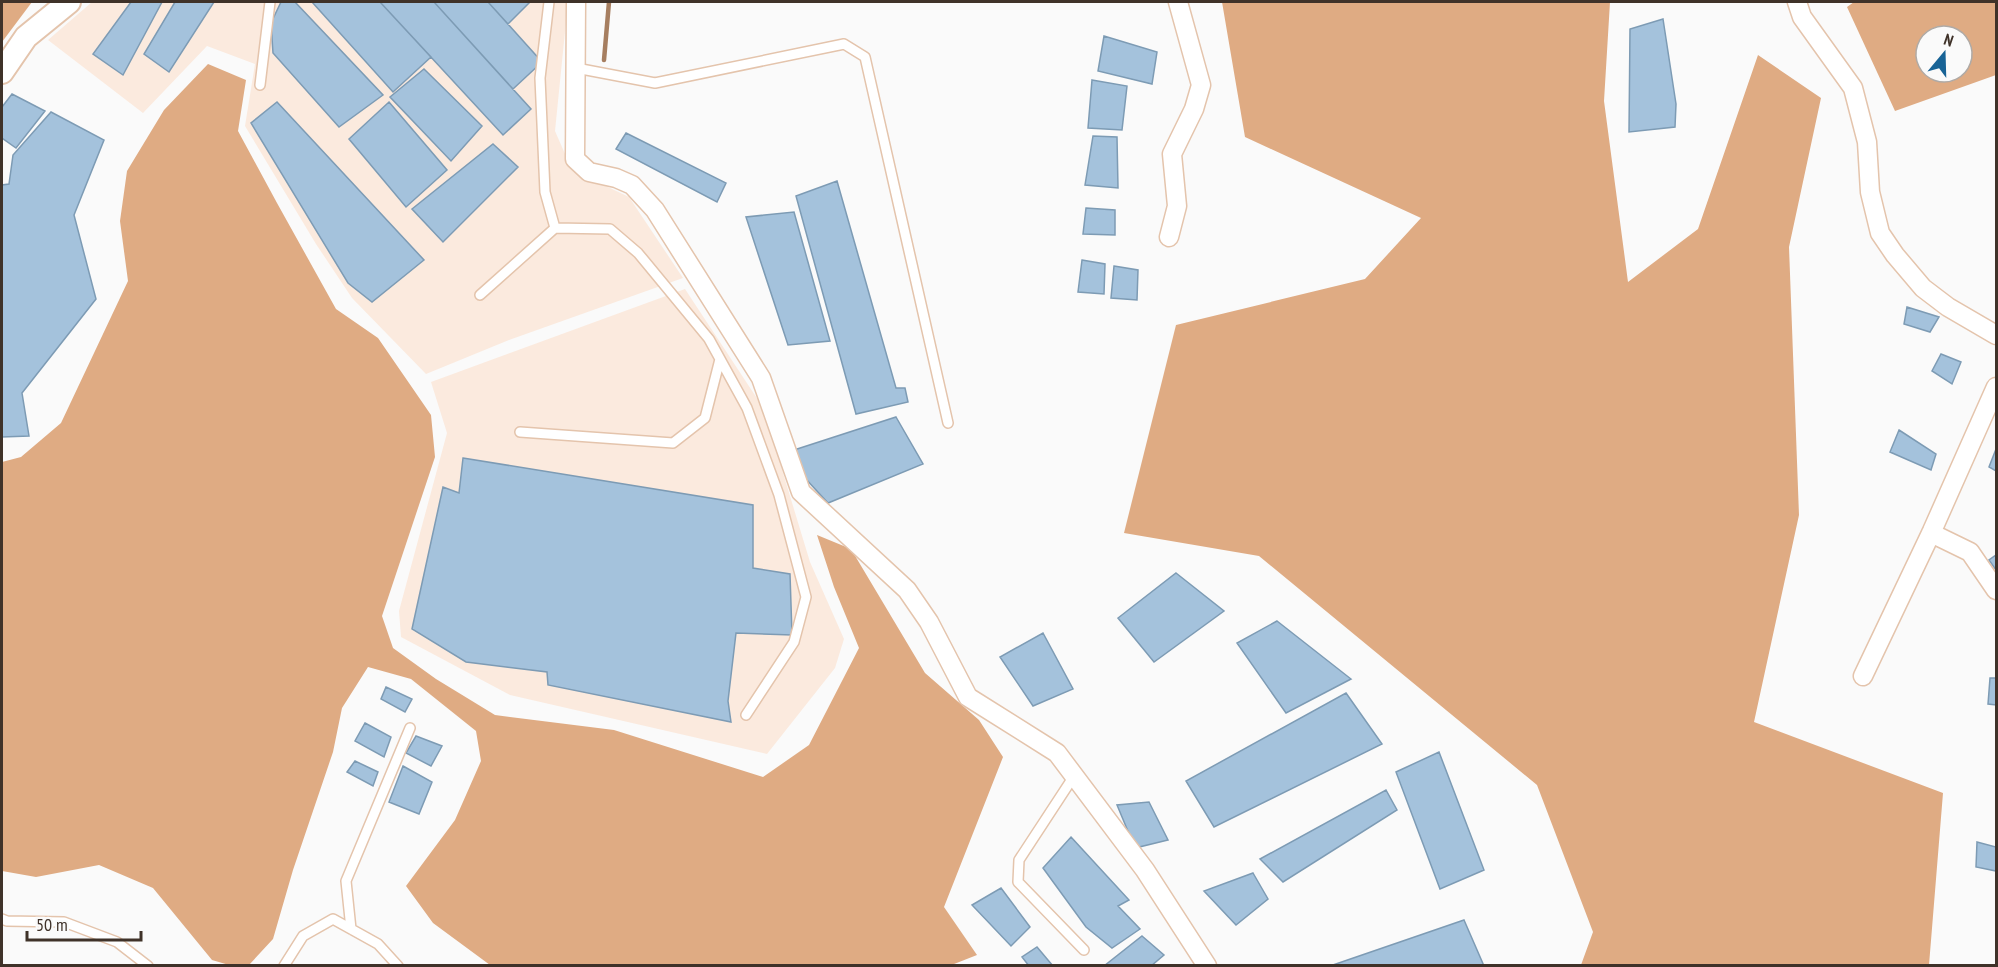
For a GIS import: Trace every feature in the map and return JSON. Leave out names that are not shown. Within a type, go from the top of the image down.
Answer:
[{"type":"street","points":[[2,72],[26,37],[69,2]]},
{"type":"street","points":[[576,2],[575,159],[589,171],[632,185],[655,210],[761,378],[801,492],[907,590],[929,622],[968,697],[1058,753],[1144,870],[1207,966]]},
{"type":"street","points":[[1169,237],[1177,206],[1173,154],[1194,109],[1201,85],[1178,2]]},
{"type":"street","points":[[1797,2],[1802,17],[1853,88],[1867,142],[1870,192],[1880,233],[1894,255],[1923,288],[1948,307],[1996,335]]},
{"type":"street","points":[[1863,676],[1931,533],[1996,387]]},
{"type":"street","points":[[1931,533],[1970,552],[1996,590]]},
{"type":"lane","points":[[260,85],[270,2]]},
{"type":"lane","points":[[549,2],[540,78],[545,192],[555,228]]},
{"type":"lane","points":[[576,68],[655,83],[843,44],[865,57],[948,423]]},
{"type":"lane","points":[[480,295],[555,228],[610,230],[638,252],[709,339],[747,408],[775,484],[806,597],[794,642],[746,716]]},
{"type":"lane","points":[[520,432],[673,443],[705,418],[720,359]]},
{"type":"lane","points":[[351,929],[346,881],[410,728]]},
{"type":"lane","points":[[1074,776],[1019,860],[1018,882],[1084,950]]},
{"type":"lane","points":[[2,919],[64,922],[117,942],[148,966]]},
{"type":"lane","points":[[284,966],[303,936],[333,919],[378,944],[398,966]]},
{"type":"shaded area","points":[[2,2],[32,2],[2,42]]},
{"type":"shaded area","points":[[92,2],[568,2],[555,131],[572,170],[629,197],[683,278],[509,340],[426,374],[352,298],[316,244],[245,126],[255,64],[207,46],[143,113],[48,40]]},
{"type":"shaded area","points":[[1222,2],[1610,2],[1604,101],[1628,282],[1698,229],[1758,55],[1821,98],[1789,247],[1799,515],[1754,722],[1943,793],[1929,965],[1581,965],[1593,932],[1537,785],[1259,556],[1124,533],[1176,325],[1365,279],[1421,218],[1245,137]]},
{"type":"shaded area","points":[[1854,2],[1996,2],[1996,75],[1974,83],[1974,24],[1914,24],[1914,84],[1971,84],[1895,111],[1847,7]]},
{"type":"shaded area","points":[[208,64],[246,80],[238,131],[277,203],[336,309],[378,338],[431,415],[435,457],[382,616],[393,648],[436,679],[495,715],[614,730],[763,777],[809,745],[859,648],[834,587],[817,535],[851,549],[925,673],[979,720],[1003,757],[944,907],[977,955],[949,966],[490,965],[433,923],[406,886],[455,820],[481,761],[476,731],[411,679],[368,667],[342,708],[333,752],[293,870],[273,939],[249,965],[229,965],[212,960],[153,888],[99,865],[36,877],[2,871],[2,462],[21,457],[61,423],[128,281],[120,221],[127,171],[164,110]]},
{"type":"shaded area","points":[[685,289],[768,415],[810,562],[844,639],[835,668],[767,754],[510,695],[401,637],[399,611],[447,433],[431,382]]},
{"type":"building","points":[[131,2],[162,2],[123,75],[93,54]]},
{"type":"building","points":[[175,2],[214,2],[169,72],[144,54]]},
{"type":"building","points":[[281,2],[295,2],[383,95],[339,127],[273,53],[271,23]]},
{"type":"building","points":[[312,2],[380,2],[431,57],[393,92]]},
{"type":"building","points":[[380,2],[434,2],[531,109],[503,135]]},
{"type":"building","points":[[434,2],[488,2],[542,62],[513,89]]},
{"type":"building","points":[[488,2],[530,2],[508,24]]},
{"type":"building","points":[[1663,19],[1676,104],[1675,127],[1629,132],[1630,29]]},
{"type":"building","points":[[1104,36],[1157,52],[1152,84],[1098,71]]},
{"type":"building","points":[[424,69],[482,126],[451,161],[390,97]]},
{"type":"building","points":[[1092,80],[1127,86],[1122,130],[1088,128]]},
{"type":"building","points":[[12,94],[45,111],[16,148],[2,138],[2,107]]},
{"type":"building","points":[[277,102],[424,260],[372,302],[348,283],[251,123]]},
{"type":"building","points":[[389,102],[447,170],[406,207],[349,139]]},
{"type":"building","points":[[51,112],[104,140],[74,215],[96,299],[22,393],[29,436],[2,437],[2,185],[9,184],[13,155]]},
{"type":"building","points":[[626,133],[726,183],[717,202],[616,149]]},
{"type":"building","points":[[1093,136],[1117,137],[1118,188],[1085,185]]},
{"type":"building","points":[[493,144],[518,167],[443,242],[412,209]]},
{"type":"building","points":[[837,181],[896,388],[905,388],[908,402],[856,414],[796,196]]},
{"type":"building","points":[[1086,208],[1115,210],[1115,235],[1083,234]]},
{"type":"building","points":[[794,212],[830,341],[788,345],[746,217]]},
{"type":"building","points":[[1082,260],[1105,264],[1104,294],[1078,292]]},
{"type":"building","points":[[1114,266],[1138,270],[1137,300],[1111,298]]},
{"type":"building","points":[[1907,307],[1939,317],[1930,332],[1904,324]]},
{"type":"building","points":[[1941,354],[1961,362],[1952,384],[1932,371]]},
{"type":"building","points":[[896,417],[923,464],[828,503],[805,478],[794,450]]},
{"type":"building","points":[[1899,430],[1936,454],[1931,470],[1890,452]]},
{"type":"building","points":[[1996,449],[1996,471],[1989,467]]},
{"type":"building","points":[[463,458],[753,505],[753,568],[790,574],[792,635],[736,633],[728,701],[731,722],[548,685],[547,672],[466,662],[412,629],[443,487],[459,493]]},
{"type":"building","points":[[1996,555],[1996,570],[1989,560]]},
{"type":"building","points":[[1176,573],[1224,611],[1154,662],[1118,618]]},
{"type":"building","points":[[1277,621],[1351,679],[1286,713],[1237,643]]},
{"type":"building","points":[[1043,633],[1073,689],[1033,706],[1000,657]]},
{"type":"building","points":[[1990,678],[1996,678],[1996,705],[1988,704]]},
{"type":"building","points":[[386,687],[412,699],[405,712],[381,699]]},
{"type":"building","points":[[1346,693],[1382,744],[1214,827],[1186,781]]},
{"type":"building","points":[[365,723],[391,737],[384,757],[355,741]]},
{"type":"building","points":[[416,736],[442,746],[431,766],[406,753]]},
{"type":"building","points":[[1439,752],[1484,870],[1440,889],[1396,772]]},
{"type":"building","points":[[355,761],[378,772],[373,786],[347,772]]},
{"type":"building","points":[[403,766],[432,782],[419,814],[389,802]]},
{"type":"building","points":[[1386,790],[1397,810],[1283,882],[1260,859]]},
{"type":"building","points":[[1149,802],[1168,840],[1135,848],[1117,805]]},
{"type":"building","points":[[1071,837],[1129,900],[1118,906],[1140,929],[1112,948],[1086,927],[1043,868]]},
{"type":"building","points":[[1977,842],[1996,847],[1996,871],[1976,867]]},
{"type":"building","points":[[1253,873],[1268,899],[1236,925],[1204,891]]},
{"type":"building","points":[[1001,888],[1030,927],[1011,946],[972,905]]},
{"type":"building","points":[[1464,920],[1484,966],[1330,966]]},
{"type":"building","points":[[1142,936],[1164,955],[1151,966],[1104,966]]},
{"type":"building","points":[[1037,947],[1053,966],[1029,966],[1022,957]]},
{"type":"waterway","points":[[604,60],[609,2]]}]
